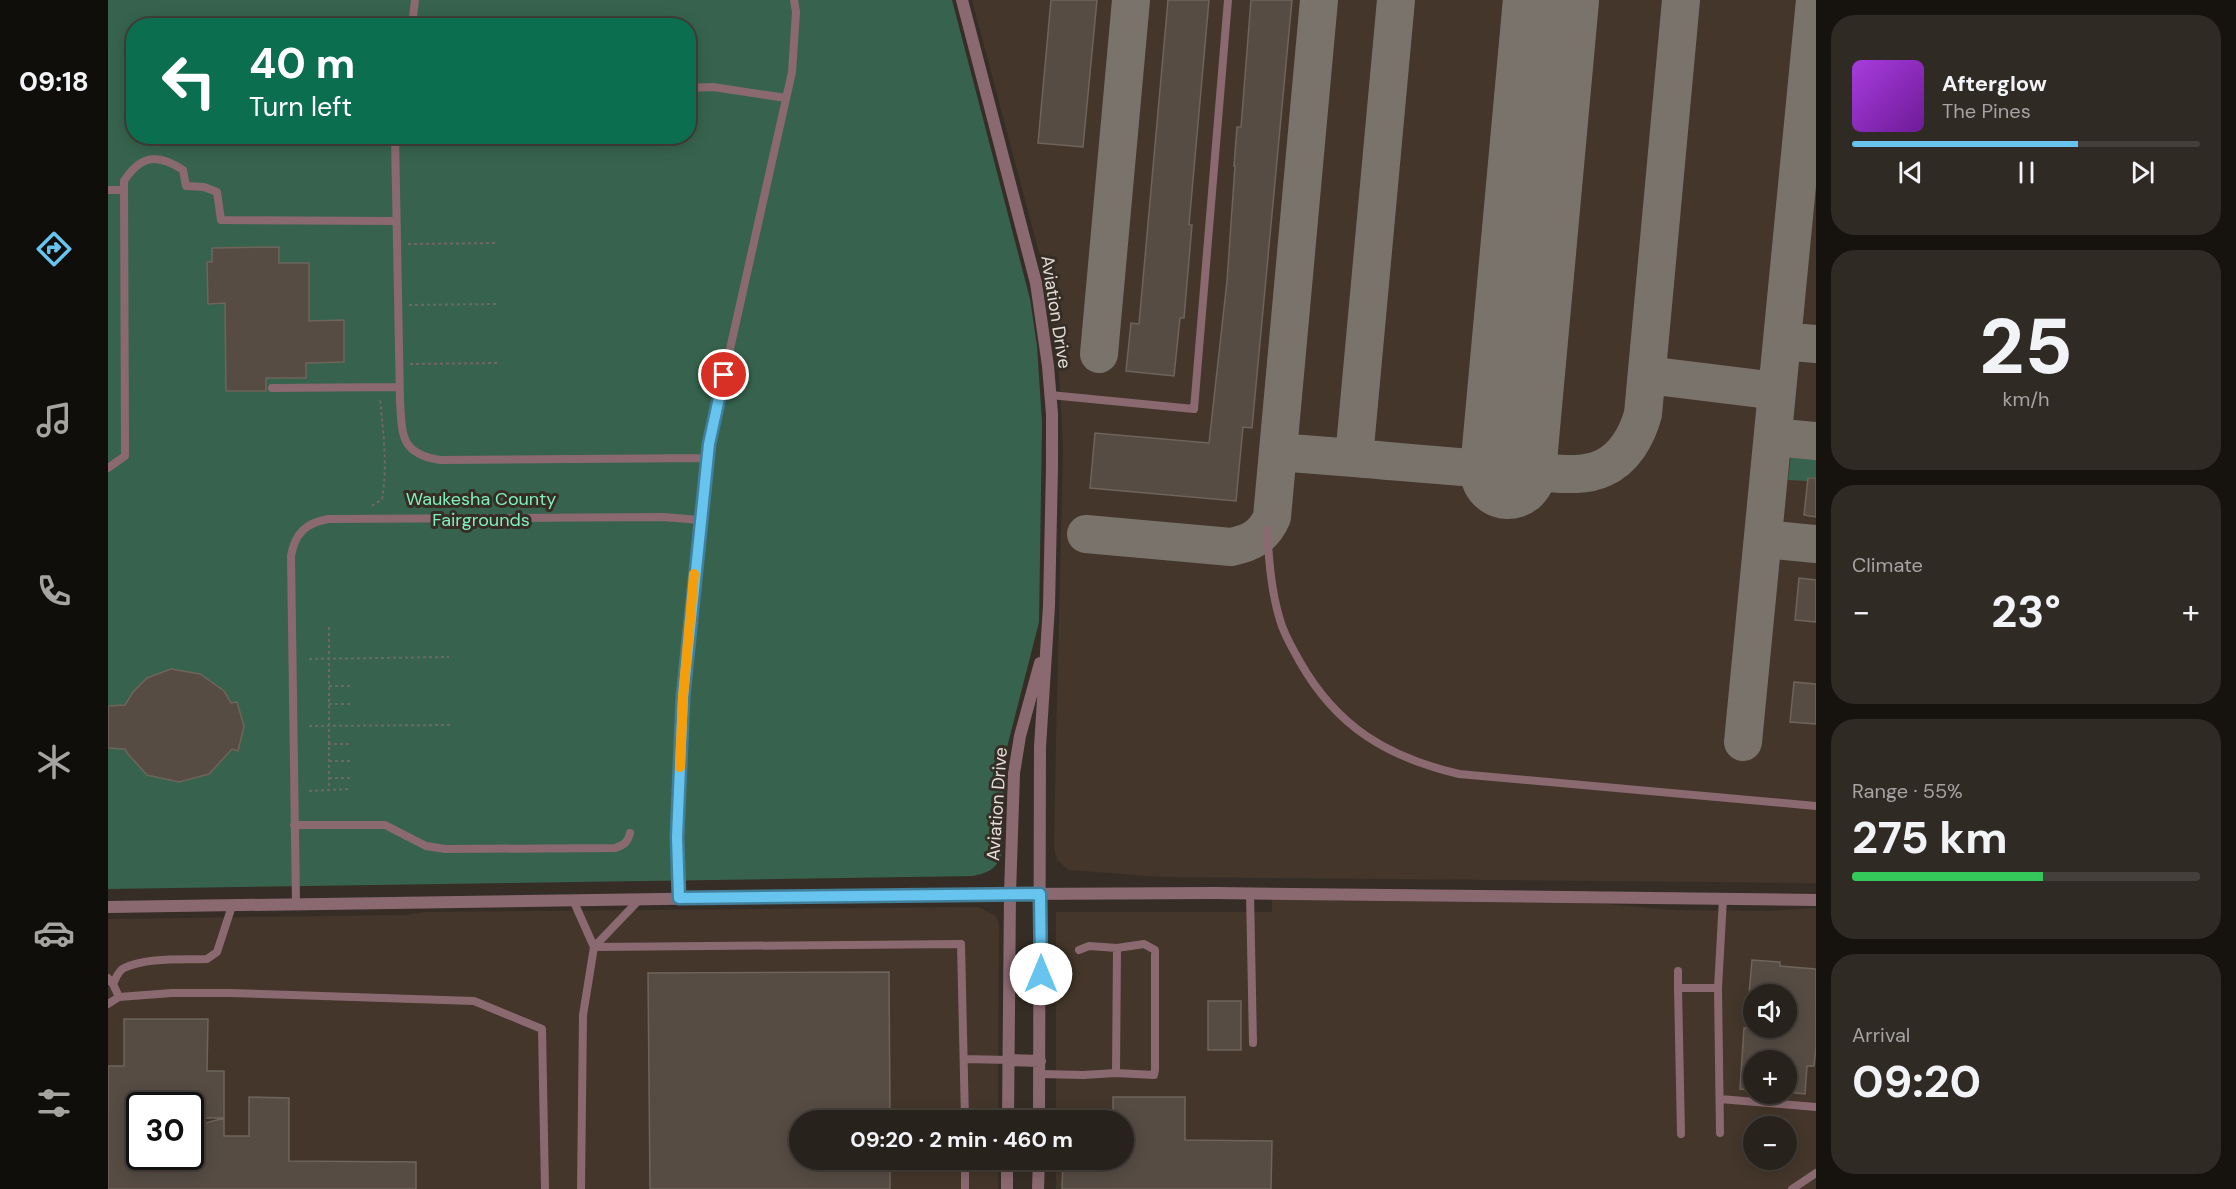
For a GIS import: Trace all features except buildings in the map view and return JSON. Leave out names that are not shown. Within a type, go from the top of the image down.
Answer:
[{"type":"street","name":"Aviation Drive","points":[[962,0],[1036,283],[1050,395],[1052,467],[1047,638],[1040,747],[1040,1110]]},
{"type":"street","name":"Aviation Drive","points":[[1008,1110],[1010,894],[1017,755],[1047,638]]},
{"type":"street","points":[[108,907],[679,898],[1250,893],[1816,900]]},
{"type":"street","points":[[1009,1060],[1040,1067]]},
{"type":"street","points":[[1007,1170],[1007,1189]]},
{"type":"street","points":[[1038,1189],[1039,1170]]},
{"type":"lane","points":[[413,18],[415,0]]},
{"type":"lane","points":[[679,898],[677,837],[683,697],[707,458],[792,72],[796,12],[794,0]]},
{"type":"lane","points":[[1050,395],[1194,409],[1228,0]]},
{"type":"lane","points":[[696,88],[713,87],[786,98]]},
{"type":"lane","points":[[395,144],[399,387],[402,432],[405,442],[412,451],[424,457],[440,459],[707,458]]},
{"type":"lane","points":[[108,468],[125,456],[124,181],[133,167],[147,159],[168,160],[183,170],[186,186],[204,187],[217,192],[221,220],[396,221]]},
{"type":"lane","points":[[108,190],[124,190]]},
{"type":"lane","points":[[272,388],[399,387]]},
{"type":"lane","points":[[296,905],[291,556],[294,542],[302,529],[314,521],[328,519],[663,517],[700,520]]},
{"type":"lane","points":[[1267,530],[1271,579],[1280,622],[1312,683],[1338,714],[1364,735],[1403,757],[1459,774],[1816,806]]},
{"type":"lane","points":[[294,825],[385,825],[426,846],[445,849],[615,848],[622,846],[628,840],[630,833]]},
{"type":"lane","points":[[1250,893],[1253,1043]]},
{"type":"lane","points":[[1720,1133],[1718,988],[1723,898]]},
{"type":"lane","points":[[594,947],[640,899]]},
{"type":"lane","points":[[573,900],[594,947],[583,1015],[581,1189]]},
{"type":"lane","points":[[119,997],[111,981],[124,968],[152,961],[212,957],[217,952],[232,906]]},
{"type":"lane","points":[[594,947],[717,944],[801,947],[960,944],[964,1110]]},
{"type":"lane","points":[[1040,1067],[1083,1076],[1116,1073],[1154,1076],[1155,950],[1144,944],[1117,948],[1089,946],[1079,950]]},
{"type":"lane","points":[[1116,1073],[1117,948]]},
{"type":"lane","points":[[1678,971],[1682,1134]]},
{"type":"lane","points":[[1678,988],[1718,988]]},
{"type":"lane","points":[[108,1004],[119,997],[172,993],[474,1001],[542,1029],[545,1189]]},
{"type":"lane","points":[[964,1059],[1009,1060]]},
{"type":"lane","points":[[1720,1099],[1816,1107]]},
{"type":"lane","points":[[964,1170],[964,1189]]},
{"type":"lane","points":[[1792,1189],[1816,1173]]},
{"type":"path","points":[[408,244],[495,243]]},
{"type":"path","points":[[409,305],[496,304]]},
{"type":"path","points":[[409,364],[497,363]]},
{"type":"path","points":[[372,506],[382,499],[384,488],[384,440],[380,399]]},
{"type":"path","points":[[329,627],[329,790]]},
{"type":"path","points":[[309,659],[449,657]]},
{"type":"path","points":[[329,686],[350,686]]},
{"type":"path","points":[[329,704],[351,704]]},
{"type":"path","points":[[309,726],[450,725]]},
{"type":"path","points":[[328,744],[351,744]]},
{"type":"path","points":[[329,761],[351,761]]},
{"type":"path","points":[[329,778],[351,778]]},
{"type":"path","points":[[309,790],[351,789]]},
{"type":"shaded area","points":[[972,0],[1816,0],[1816,883],[1161,877],[1069,870],[1057,860],[1054,848],[1063,447],[1059,374],[1052,310],[1042,264]]},
{"type":"shaded area","points":[[1272,899],[1574,901],[1671,910],[1772,911],[1816,908],[1816,1189],[1056,1189],[1056,1170],[1134,1170],[1134,1110],[1056,1110],[1056,912],[1272,912]]},
{"type":"shaded area","points":[[978,907],[996,916],[999,925],[998,1110],[789,1110],[789,1170],[998,1170],[998,1189],[108,1189],[108,919],[406,915],[427,912]]},
{"type":"green space","name":"Waukesha County Fairgrounds","points":[[108,0],[952,0],[1030,299],[1037,346],[1042,423],[1039,622],[1004,759],[1002,852],[995,866],[987,872],[972,876],[108,889]]},
{"type":"green space","points":[[1792,447],[1816,449],[1816,477],[1808,477],[1807,481],[1788,480]]},
{"type":"taxiway","points":[[1099,354],[1131,0]]},
{"type":"taxiway","points":[[1086,534],[1231,547],[1256,538],[1269,524],[1272,517],[1319,0]]},
{"type":"taxiway","points":[[1396,0],[1354,458],[1569,474],[1595,471],[1611,464],[1629,446],[1643,414],[1681,0]]},
{"type":"taxiway","points":[[1743,742],[1815,0]]},
{"type":"taxiway","points":[[1782,341],[1816,344]]},
{"type":"taxiway","points":[[1647,375],[1777,391]]},
{"type":"taxiway","points":[[1773,437],[1816,441]]},
{"type":"taxiway","points":[[1278,452],[1354,458]]},
{"type":"taxiway","points":[[1763,539],[1816,544]]},
{"type":"runway","points":[[1508,471],[1551,0]]},
{"type":"slow traffic","points":[[680,767],[683,697],[694,574]]},
{"type":"route","points":[[724,375],[709,444],[683,697],[677,837],[679,898],[1040,894],[1041,974]]}]
